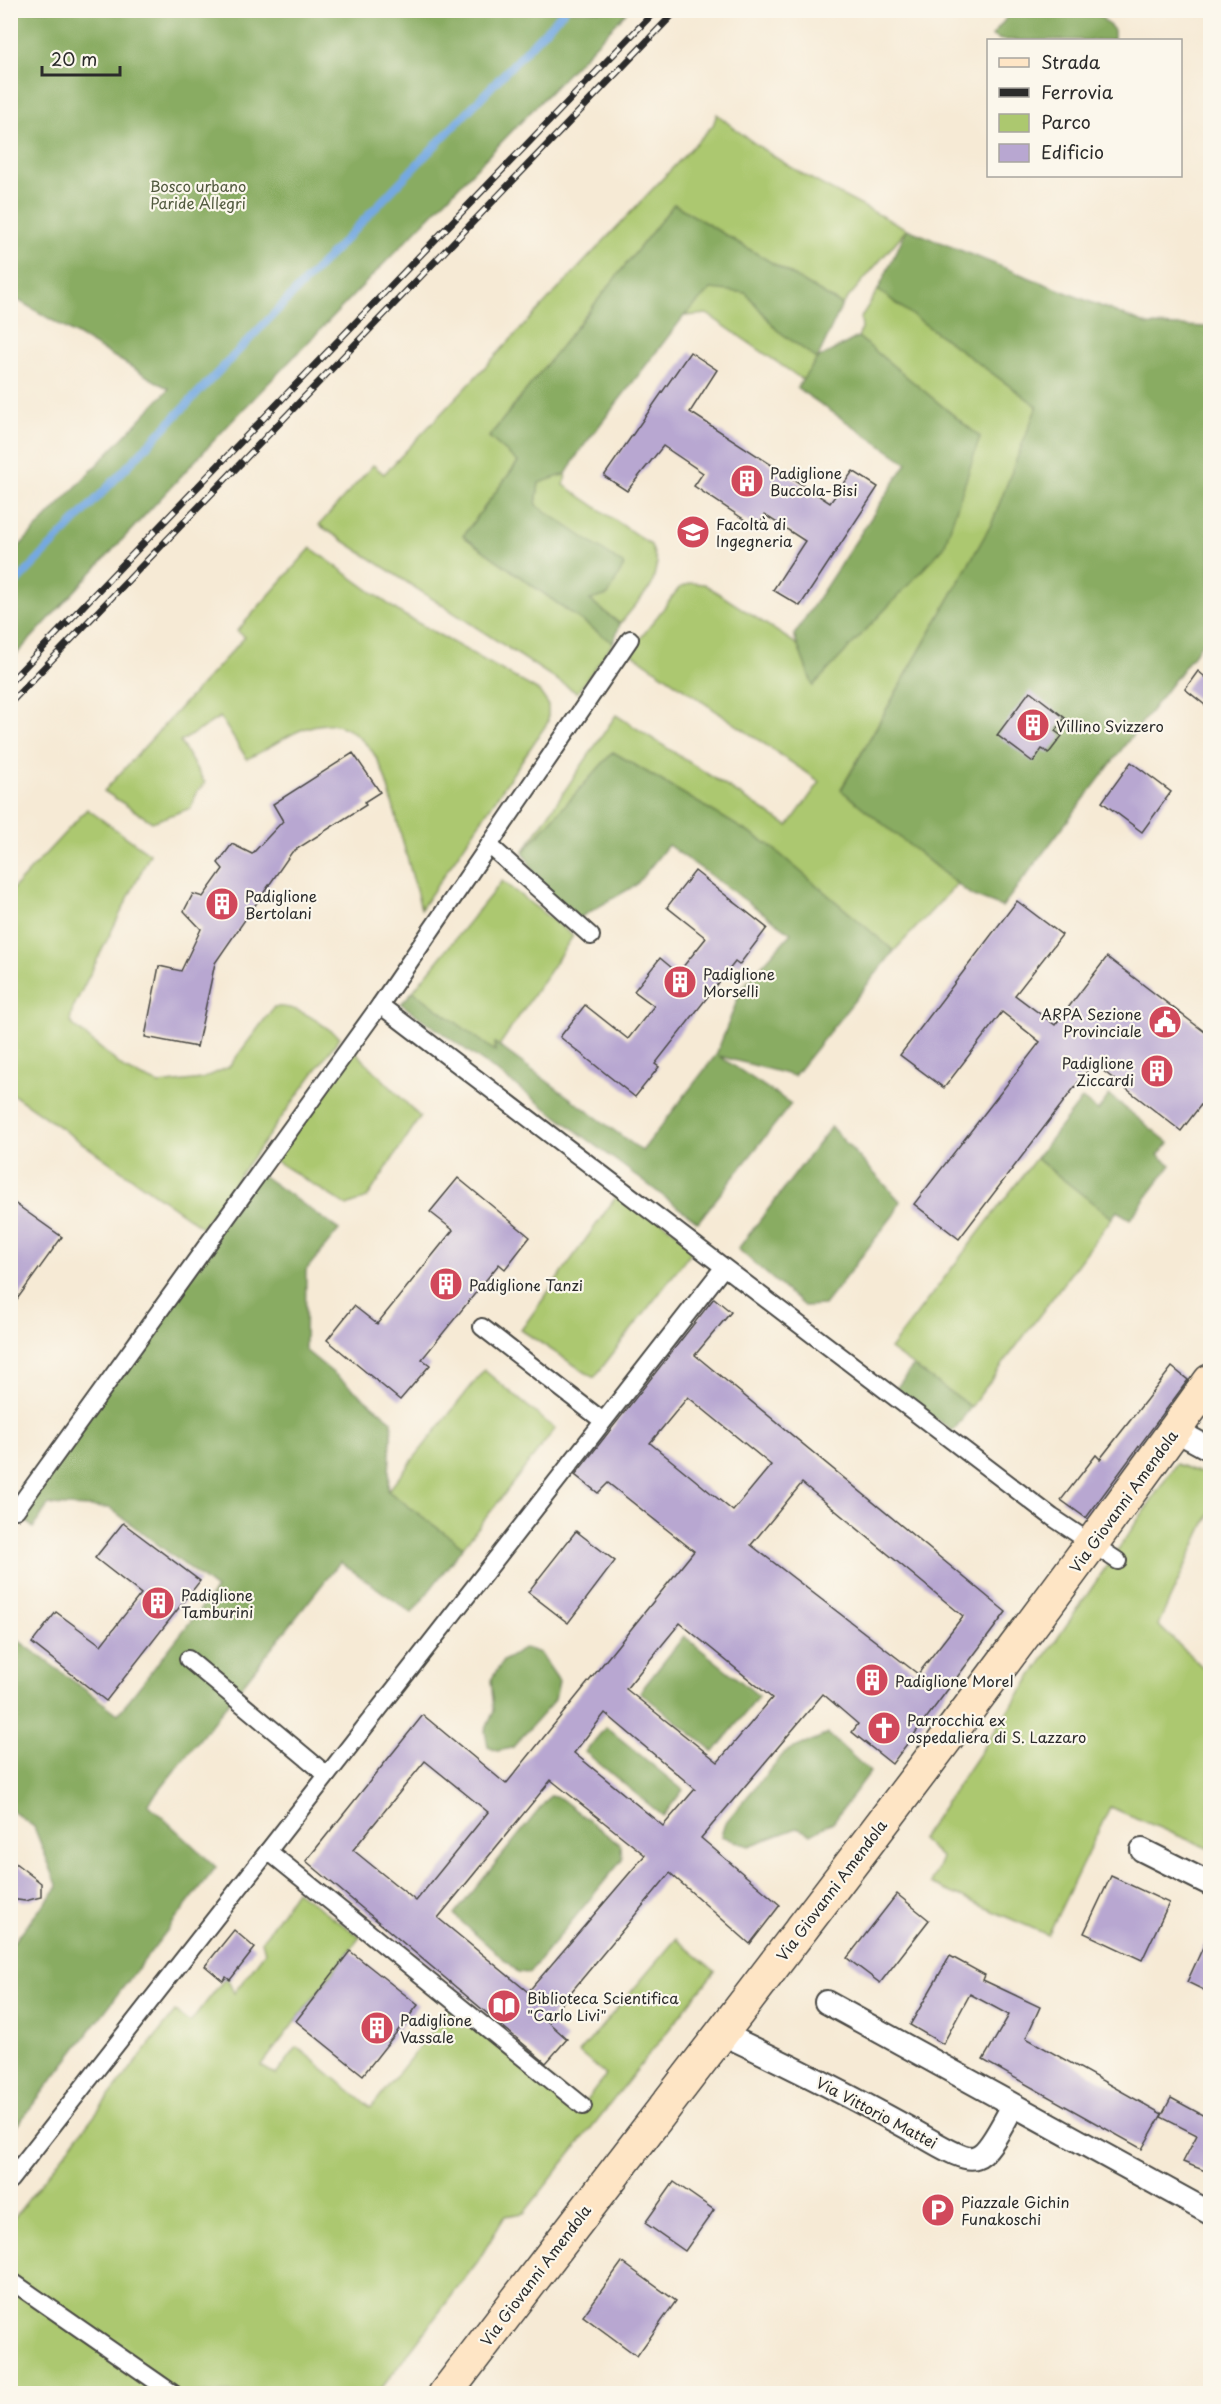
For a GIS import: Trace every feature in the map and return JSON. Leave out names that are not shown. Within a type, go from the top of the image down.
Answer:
[{"type":"main road","name":"Via Giovanni Amendola","points":[[445,2394],[833,1890],[1105,1553],[1175,1430],[1210,1381]]},
{"type":"street","points":[[16,1510],[380,1005],[630,639]]},
{"type":"street","points":[[489,845],[591,936]]},
{"type":"street","points":[[380,1005],[723,1268],[1105,1553]]},
{"type":"street","points":[[10,2180],[723,1268]]},
{"type":"street","points":[[482,1327],[603,1420]]},
{"type":"street","points":[[1175,1430],[1210,1449]]},
{"type":"street","points":[[188,1659],[327,1775]]},
{"type":"street","points":[[1142,1850],[1210,1884]]},
{"type":"street","points":[[268,1851],[582,2106]]},
{"type":"street","points":[[826,2002],[1210,2213]]},
{"type":"street","name":"Via Vittorio Mattei","points":[[721,2033],[878,2110],[948,2150],[971,2158],[978,2157],[987,2149],[1013,2106]]},
{"type":"street","points":[[10,2280],[174,2394]]},
{"type":"green space","name":"Bosco urbano Paride Allegri","points":[[11,10],[628,11],[231,422],[11,660],[11,555],[169,389],[11,296]]},
{"type":"green space","points":[[1094,10],[1114,30],[1114,39],[999,39],[992,36],[1012,11]]},
{"type":"green space","points":[[717,114],[761,148],[785,163],[907,229],[842,305],[674,204],[489,437],[518,462],[463,536],[613,643],[577,693],[319,525],[373,465],[384,474],[713,125]]},
{"type":"green space","points":[[674,204],[842,305],[817,359],[777,330],[746,293],[711,289],[684,316],[579,452],[566,474],[539,483],[536,505],[624,565],[608,595],[590,600],[620,624],[613,643],[463,536],[518,462],[489,437]]},
{"type":"green space","points":[[907,229],[1148,325],[1210,327],[1210,633],[1002,907],[971,895],[841,790],[992,523],[1037,406],[878,290]]},
{"type":"green space","points":[[711,288],[746,293],[777,330],[817,359],[803,380],[707,314],[684,316]]},
{"type":"green space","points":[[878,290],[1038,406],[992,523],[841,789],[957,884],[894,951],[768,844],[613,752],[523,852],[616,715],[788,826],[820,782],[630,652],[679,588],[691,583],[704,584],[798,645],[813,686],[980,437],[858,337],[862,328],[861,317]]},
{"type":"green space","points":[[858,337],[980,437],[944,547],[813,686],[794,635],[907,463],[797,388],[817,359]]},
{"type":"green space","points":[[566,474],[564,485],[651,545],[657,563],[652,585],[620,624],[590,600],[536,505],[539,482]]},
{"type":"green space","points":[[311,548],[402,614],[539,691],[548,704],[548,722],[421,909],[388,787],[380,766],[374,753],[364,742],[352,732],[338,725],[320,724],[309,727],[247,759],[220,717],[180,742],[205,783],[197,791],[191,808],[152,822],[104,791],[245,637],[237,631]]},
{"type":"green space","points":[[613,752],[768,844],[894,951],[794,1076],[719,1056],[791,1104],[698,1222],[499,1073],[401,1004],[413,991],[495,1051],[495,1043],[642,1151],[716,1055],[742,988],[791,933],[668,845],[636,885],[564,927],[523,852]]},
{"type":"green space","points":[[87,809],[150,854],[73,1008],[70,1021],[73,1025],[126,1070],[159,1084],[202,1079],[229,1067],[274,1007],[284,1007],[301,1012],[340,1037],[202,1227],[11,1093],[11,891]]},
{"type":"green space","points":[[502,881],[573,936],[495,1052],[413,991]]},
{"type":"green space","points":[[354,1050],[420,1117],[367,1198],[347,1206],[274,1160]]},
{"type":"green space","points":[[1109,1095],[1169,1143],[1158,1155],[1171,1165],[1130,1219],[1117,1211],[1112,1218],[1036,1158],[1082,1099],[1098,1111]]},
{"type":"green space","points":[[831,1127],[900,1201],[895,1213],[824,1305],[804,1306],[738,1249]]},
{"type":"green space","points":[[1036,1158],[1112,1218],[971,1407],[890,1349]]},
{"type":"green space","points":[[259,1173],[339,1230],[306,1270],[305,1350],[392,1421],[388,1491],[463,1547],[412,1613],[340,1562],[148,1804],[216,1867],[11,2133],[11,1945],[58,1887],[34,1827],[11,1810],[11,1635],[118,1714],[216,1589],[110,1508],[48,1505],[33,1528],[16,1510]]},
{"type":"green space","points":[[621,1190],[695,1247],[594,1378],[521,1330]]},
{"type":"green space","points":[[913,1366],[971,1407],[953,1431],[895,1390]]},
{"type":"green space","points":[[484,1370],[555,1429],[463,1547],[388,1491]]},
{"type":"green space","points":[[1176,1464],[1210,1476],[1210,1512],[1158,1625],[1210,1674],[1210,1849],[1110,1807],[1048,1935],[931,1884],[942,1858],[921,1839]]},
{"type":"green space","points":[[684,1636],[759,1696],[714,1752],[640,1692]]},
{"type":"green space","points":[[525,1648],[540,1653],[559,1681],[555,1700],[512,1748],[497,1751],[488,1747],[485,1731],[494,1711],[491,1680],[503,1661]]},
{"type":"green space","points":[[606,1727],[683,1790],[663,1816],[585,1752]]},
{"type":"green space","points":[[828,1734],[870,1772],[833,1822],[811,1834],[797,1828],[749,1846],[721,1836],[725,1823],[785,1752]]},
{"type":"green space","points":[[550,1796],[560,1798],[621,1846],[622,1860],[529,1973],[518,1972],[454,1915]]},
{"type":"green space","points":[[296,1891],[360,1937],[261,2066],[276,2075],[297,2047],[371,2108],[455,2002],[583,2105],[606,2075],[579,2053],[676,1939],[715,1971],[524,2213],[505,2216],[478,2261],[378,2393],[11,2393],[10,2223],[175,2012],[190,2023],[226,1977],[234,1993],[265,1952],[262,1941]]},
{"type":"building","name":"Padiglione Buccola-Bisi","points":[[690,352],[717,370],[690,412],[830,503],[853,471],[878,487],[800,606],[773,590],[805,541],[765,515],[757,528],[694,486],[703,473],[663,446],[627,491],[604,476]]},
{"type":"building","points":[[1198,671],[1210,681],[1210,709],[1185,689]]},
{"type":"building","name":"Villino Svizzero","points":[[1030,691],[1065,718],[1055,731],[1062,736],[1049,753],[1042,749],[1033,762],[997,735]]},
{"type":"building","name":"Padiglione Bertolani","points":[[353,753],[380,792],[364,802],[366,805],[292,852],[215,963],[197,1047],[145,1037],[159,966],[181,971],[201,929],[184,911],[193,894],[203,897],[223,869],[218,863],[232,844],[252,854],[283,821],[273,804]]},
{"type":"building","points":[[1131,762],[1171,792],[1142,832],[1102,802]]},
{"type":"building","name":"Padiglione Morselli","points":[[695,871],[767,928],[739,965],[735,962],[655,1064],[659,1067],[635,1097],[560,1037],[585,1005],[628,1039],[654,1006],[634,991],[660,958],[678,973],[706,938],[667,907]]},
{"type":"building","name":"Padiglione Ziccardi","points":[[1017,901],[1062,935],[1015,995],[1055,1025],[1107,957],[1210,1036],[1210,1093],[1181,1131],[1093,1063],[959,1239],[914,1204],[1040,1042],[1002,1012],[944,1088],[900,1055]]},
{"type":"building","name":"Padiglione Tanzi","points":[[458,1178],[530,1237],[505,1269],[499,1264],[422,1359],[430,1365],[400,1400],[327,1340],[354,1306],[377,1324],[453,1230],[430,1212]]},
{"type":"building","points":[[10,1200],[62,1237],[10,1309]]},
{"type":"building","name":"Padiglione Morel","points":[[714,1298],[731,1312],[695,1355],[1006,1612],[892,1764],[852,1732],[858,1724],[823,1694],[701,1838],[780,1905],[750,1944],[670,1873],[547,2021],[567,2039],[546,2063],[306,1861],[423,1715],[506,1784],[694,1551],[608,1483],[598,1493],[575,1475]],"holes":[[[688,1397],[771,1465],[733,1511],[650,1443]],[[802,1483],[963,1616],[918,1674],[751,1545]],[[680,1623],[772,1698],[718,1762],[626,1689]],[[605,1713],[695,1789],[663,1826],[574,1753]],[[425,1761],[488,1812],[416,1901],[353,1850]],[[551,1780],[645,1855],[528,1992],[438,1918]]]},
{"type":"building","points":[[1172,1367],[1188,1380],[1086,1518],[1061,1500],[1096,1455],[1100,1459]]},
{"type":"building","name":"Padiglione Tamburini","points":[[123,1523],[200,1581],[106,1701],[32,1643],[56,1612],[101,1645],[141,1594],[95,1558]]},
{"type":"building","points":[[576,1531],[615,1561],[568,1623],[528,1592]]},
{"type":"building","points":[[10,1859],[41,1883],[41,1897],[25,1901],[10,1899]]},
{"type":"building","points":[[1111,1876],[1169,1903],[1142,1960],[1084,1933]]},
{"type":"building","points":[[897,1894],[929,1920],[880,1983],[847,1958]]},
{"type":"building","points":[[234,1930],[255,1948],[230,1980],[226,1977],[223,1981],[205,1966]]},
{"type":"building","points":[[1210,1932],[1210,1993],[1187,1982]]},
{"type":"building","points":[[350,1951],[418,2005],[363,2075],[296,2021]]},
{"type":"building","points":[[950,1956],[985,1975],[983,1980],[1040,2007],[1026,2038],[1162,2114],[1142,2149],[983,2060],[1009,2015],[970,1994],[943,2044],[910,2025]]},
{"type":"building","points":[[1171,2098],[1206,2117],[1210,2108],[1210,2173],[1183,2162],[1197,2135],[1161,2117]]},
{"type":"building","points":[[674,2182],[714,2210],[685,2251],[645,2223]]},
{"type":"building","points":[[622,2262],[676,2301],[637,2356],[583,2316]]},
{"type":"waterway","points":[[10,589],[565,10]]},
{"type":"railway","points":[[10,682],[656,10]]},
{"type":"railway","points":[[10,703],[677,10]]},
{"type":"place","name":"Padiglione Buccola-Bisi","points":[[747,481]]},
{"type":"place","name":"Facoltà di Ingegneria","points":[[693,532]]},
{"type":"place","name":"Villino Svizzero","points":[[1033,725]]},
{"type":"place","name":"Padiglione Bertolani","points":[[222,904]]},
{"type":"place","name":"Padiglione Morselli","points":[[680,982]]},
{"type":"place","name":"ARPA Sezione Provinciale","points":[[1165,1022]]},
{"type":"place","name":"Padiglione Ziccardi","points":[[1157,1071]]},
{"type":"place","name":"Padiglione Tanzi","points":[[446,1284]]},
{"type":"place","name":"Padiglione Tamburini","points":[[158,1603]]},
{"type":"place","name":"Padiglione Morel","points":[[872,1680]]},
{"type":"place","name":"Parrocchia ex ospedaliera di S. Lazzaro","points":[[884,1728]]},
{"type":"place","name":"Biblioteca Scientifica \"Carlo Livi\"","points":[[504,2006]]},
{"type":"place","name":"Padiglione Vassale","points":[[377,2028]]},
{"type":"place","name":"Piazzale Gichin Funakoschi","points":[[938,2210]]}]
